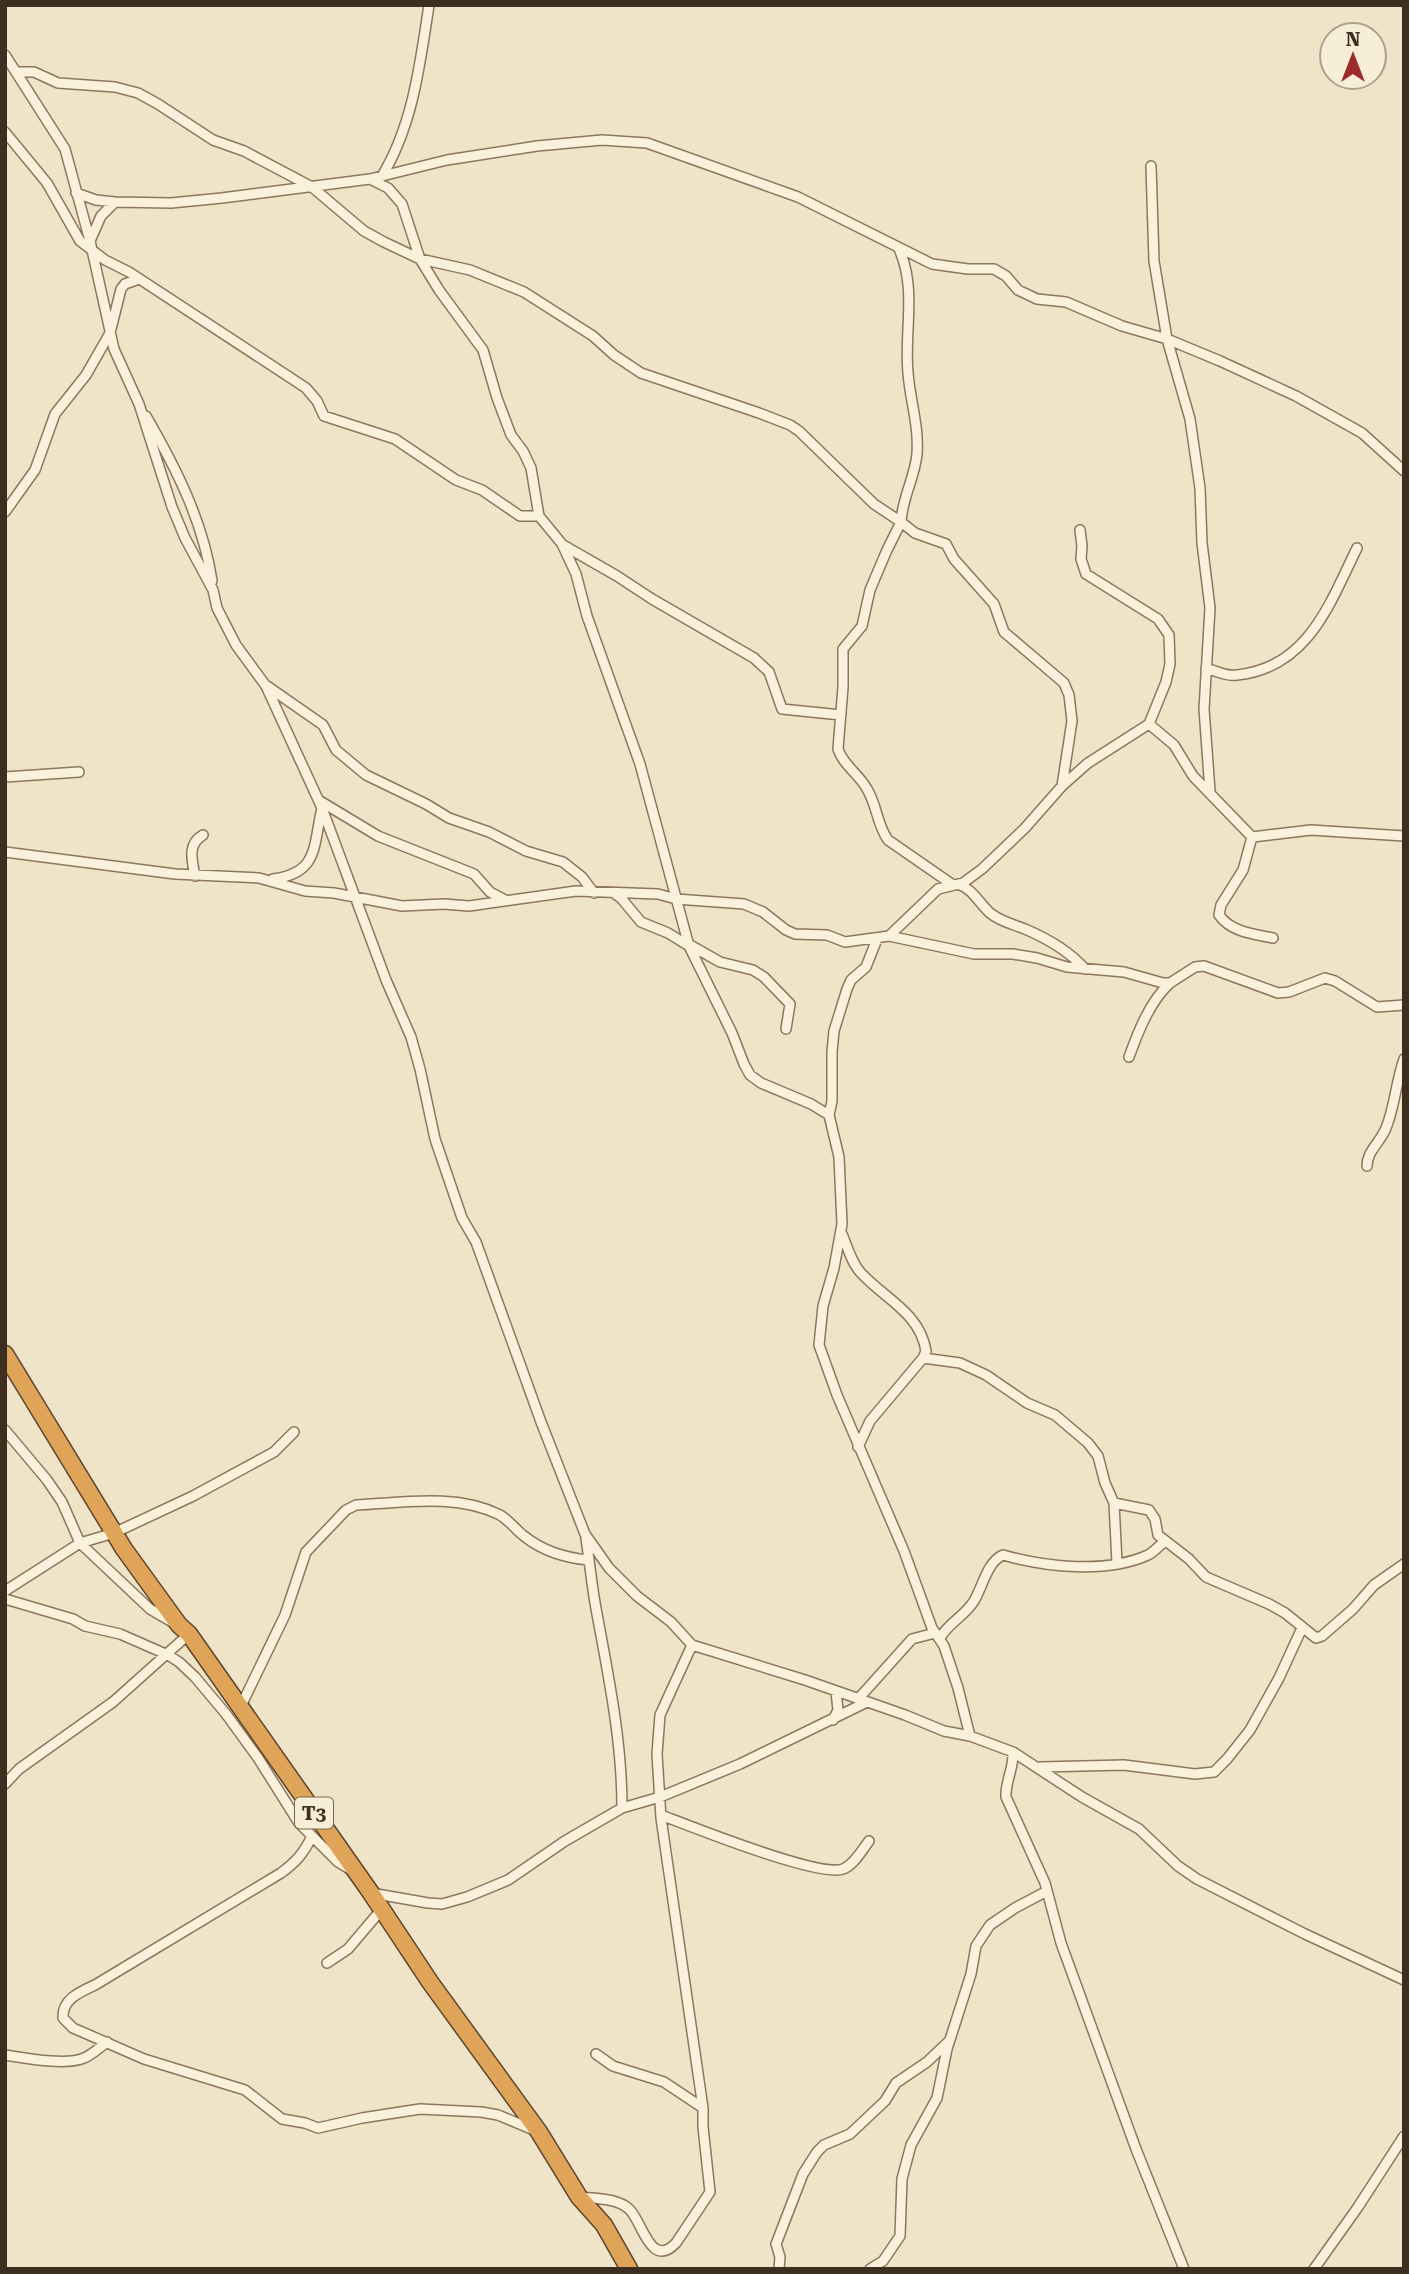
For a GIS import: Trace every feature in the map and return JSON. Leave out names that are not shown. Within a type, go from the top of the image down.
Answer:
[{"type":"highway","name":"T3","points":[[5,1354],[114,1533],[539,2132],[579,2197],[604,2225],[629,2269]]},
{"type":"street","points":[[382,176],[402,137],[415,93],[429,5]]},
{"type":"street","points":[[5,55],[65,149],[110,333],[122,370],[177,469],[201,536],[217,608],[236,645],[266,686],[320,804],[411,1037],[435,1139],[462,1218],[476,1242],[585,1534],[608,1568],[637,1596],[671,1622],[692,1646],[805,1680],[944,1731],[970,1736],[1013,1752],[1082,1797],[1139,1829],[1178,1866],[1197,1879],[1404,1980]]},
{"type":"street","points":[[17,72],[34,72],[58,83],[114,87],[138,93],[213,140],[244,151],[312,187],[364,230],[420,259],[470,270],[524,292],[593,336],[614,355],[641,373],[759,412],[795,427],[874,504],[915,533],[946,544],[954,559],[994,604],[1004,632],[1064,683],[1069,695],[1072,721],[1062,786]]},
{"type":"street","points":[[5,132],[47,183],[80,241],[306,387],[324,416],[395,439],[456,480],[482,490],[520,516],[539,516]]},
{"type":"street","points":[[76,193],[96,200],[171,203],[370,179],[447,160],[537,146],[634,140],[679,153],[798,197],[932,264],[968,269],[995,269],[1006,276],[1018,290],[1037,299],[1066,302],[1122,326],[1167,339],[1321,409],[1362,433],[1404,471]]},
{"type":"street","points":[[1151,166],[1154,261],[1167,339],[1186,400],[1200,488],[1202,542],[1210,608],[1204,709],[1210,791]]},
{"type":"street","points":[[370,179],[388,188],[402,204],[420,259],[483,350],[496,398],[511,436],[523,451],[531,468],[539,516],[562,544],[576,574],[587,616],[636,753],[689,945],[750,1075],[761,1083],[811,1104],[829,1115]]},
{"type":"street","points":[[90,245],[101,216],[115,202]]},
{"type":"street","points":[[899,249],[907,279],[910,326],[908,374],[917,432],[916,462],[905,496],[901,522],[870,590],[862,626],[843,649],[838,732],[840,757],[867,788],[882,832],[898,848],[955,884],[967,887],[998,919],[1046,940],[1077,960],[1085,969]]},
{"type":"street","points":[[5,512],[35,470],[55,414],[86,375],[110,333],[121,289],[125,284],[139,279]]},
{"type":"street","points":[[139,404],[172,507],[213,590]]},
{"type":"street","points":[[889,936],[935,891],[971,878],[982,869],[1025,828],[1062,786],[1088,764],[1149,724],[1166,682],[1170,664],[1169,635],[1158,619],[1086,574],[1081,559],[1083,545],[1080,530]]},
{"type":"street","points":[[562,544],[652,600],[754,658],[768,672],[782,709],[841,715]]},
{"type":"street","points":[[1206,669],[1227,675],[1251,672],[1281,660],[1304,644],[1320,624],[1357,548]]},
{"type":"street","points":[[266,686],[323,725],[336,750],[366,775],[449,818],[489,832],[526,851],[563,862],[582,877],[594,893]]},
{"type":"street","points":[[1149,724],[1174,745],[1193,776],[1252,837]]},
{"type":"street","points":[[5,777],[79,772]]},
{"type":"street","points":[[268,880],[294,875],[310,860],[320,804]]},
{"type":"street","points":[[320,804],[378,836],[474,874],[490,892],[505,900]]},
{"type":"street","points":[[1252,837],[1266,833],[1311,830],[1404,835]]},
{"type":"street","points":[[194,876],[192,847],[197,838],[203,835]]},
{"type":"street","points":[[1252,837],[1243,870],[1221,905],[1219,915],[1226,923],[1239,930],[1273,938]]},
{"type":"street","points":[[5,852],[194,876],[268,880],[305,891],[354,896],[381,904],[402,906],[469,906],[576,891],[651,893],[676,900],[744,904],[763,912],[795,934],[827,935],[845,942],[889,936],[963,953],[1026,956],[1067,967],[1124,972],[1170,983]]},
{"type":"street","points":[[651,893],[662,887],[670,876]]},
{"type":"street","points":[[614,893],[641,922],[668,933],[720,962],[744,967],[764,977],[790,1004],[786,1029]]},
{"type":"street","points":[[877,939],[866,967],[847,989],[834,1031],[832,1101],[829,1115],[839,1157],[841,1233],[823,1306],[820,1346],[858,1447],[954,1672],[970,1736]]},
{"type":"street","points":[[1129,1057],[1146,1018],[1163,989],[1195,967],[1204,966],[1272,992],[1289,992],[1325,978],[1335,981],[1377,1007],[1404,1005]]},
{"type":"street","points":[[1367,1167],[1368,1154],[1387,1126],[1404,1059]]},
{"type":"street","points":[[841,1233],[852,1261],[882,1294],[910,1315],[926,1346],[923,1359],[870,1421],[858,1447]]},
{"type":"street","points":[[923,1359],[960,1363],[986,1375],[1027,1403],[1055,1415],[1088,1443],[1098,1455],[1105,1483],[1114,1503],[1116,1563]]},
{"type":"street","points":[[5,1430],[62,1502],[80,1543],[150,1609],[184,1629],[168,1655],[113,1702],[19,1769],[5,1784]]},
{"type":"street","points":[[5,1591],[80,1543],[114,1533],[193,1496],[274,1452],[294,1432]]},
{"type":"street","points":[[240,1708],[285,1615],[306,1552],[346,1510],[356,1505],[429,1501],[469,1505],[499,1515],[547,1551],[564,1557],[589,1560]]},
{"type":"street","points":[[1114,1503],[1149,1510],[1155,1519],[1158,1535],[1189,1559],[1206,1577],[1269,1604],[1316,1637],[1322,1636],[1353,1609],[1374,1584],[1404,1564]]},
{"type":"street","points":[[585,1534],[597,1617],[615,1705],[622,1765],[622,1808]]},
{"type":"street","points":[[371,1893],[442,1904],[467,1897],[508,1880],[565,1841],[622,1808],[660,1797],[833,1720],[863,1700],[912,1639],[937,1636],[971,1606],[993,1561],[999,1556],[1062,1566],[1116,1563],[1149,1555],[1165,1541]]},
{"type":"street","points":[[5,1599],[73,1619],[85,1626],[120,1634],[168,1655],[195,1677],[226,1714],[258,1758],[299,1823],[338,1862],[356,1872]]},
{"type":"street","points":[[1039,1767],[1124,1765],[1195,1774],[1214,1772],[1256,1720],[1299,1639],[1302,1628]]},
{"type":"street","points":[[579,2197],[617,2203],[628,2208],[655,2249],[671,2247],[710,2192],[703,2127],[704,2108],[661,1815],[657,1754],[660,1715],[692,1646]]},
{"type":"street","points":[[833,1720],[838,1710],[836,1692]]},
{"type":"street","points":[[1013,1752],[1013,1769],[1006,1788],[1006,1797],[1047,1891],[1061,1943],[1136,2149],[1184,2269]]},
{"type":"street","points":[[661,1815],[726,1840],[820,1869],[842,1869],[849,1865],[869,1841]]},
{"type":"street","points":[[312,1836],[306,1850],[296,1862],[281,1873],[75,1995],[64,2007],[63,2018],[73,2028],[144,2059],[245,2090],[282,2119],[318,2128],[419,2109],[498,2115],[539,2132]]},
{"type":"street","points":[[870,2269],[883,2261],[900,2236],[902,2179],[911,2145],[937,2098],[944,2059],[980,1936],[1006,1914],[1047,1891]]},
{"type":"street","points":[[327,1963],[348,1949],[381,1910]]},
{"type":"street","points":[[779,2269],[780,2257],[776,2244],[809,2162],[824,2145],[850,2134],[885,2101],[896,2083],[927,2062],[952,2038]]},
{"type":"street","points":[[5,2055],[79,2060],[107,2042]]},
{"type":"street","points":[[596,2054],[613,2066],[664,2082],[704,2108]]},
{"type":"street","points":[[1314,2269],[1404,2136]]}]
